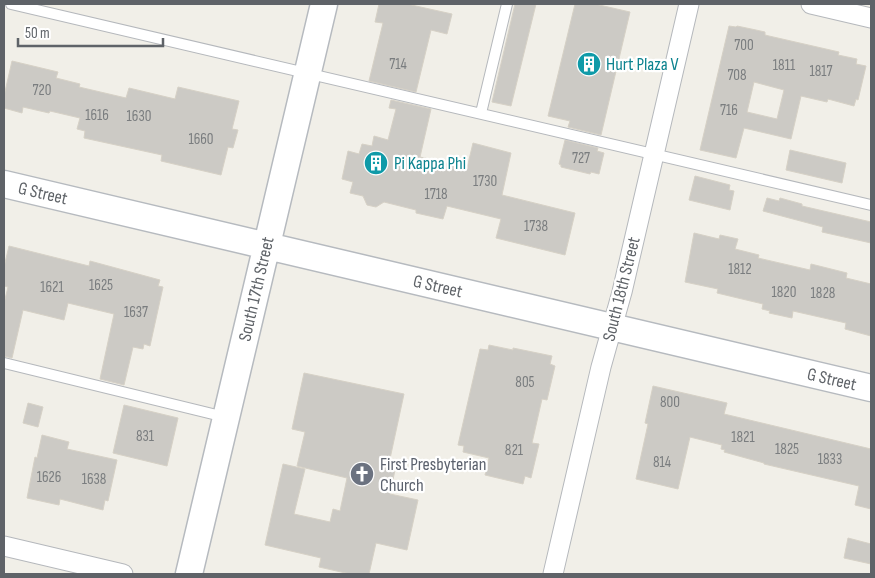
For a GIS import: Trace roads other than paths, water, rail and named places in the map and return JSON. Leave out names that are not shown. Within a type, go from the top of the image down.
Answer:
[{"type":"street","name":"South 17th Street","points":[[188,574],[324,4]]},
{"type":"street","name":"South 18th Street","points":[[553,574],[689,4]]},
{"type":"street","points":[[811,4],[871,18]]},
{"type":"street","name":"G Street","points":[[4,184],[871,388]]},
{"type":"street","points":[[4,546],[123,574]]},
{"type":"lane","points":[[11,4],[871,205]]},
{"type":"lane","points":[[482,113],[507,4]]},
{"type":"lane","points":[[4,363],[226,417]]},
{"type":"place","name":"Hurt Plaza V","points":[[589,64]]},
{"type":"place","name":"Pi Kappa Phi","points":[[376,163]]},
{"type":"place","name":"First Presbyterian Church","points":[[362,474]]}]
